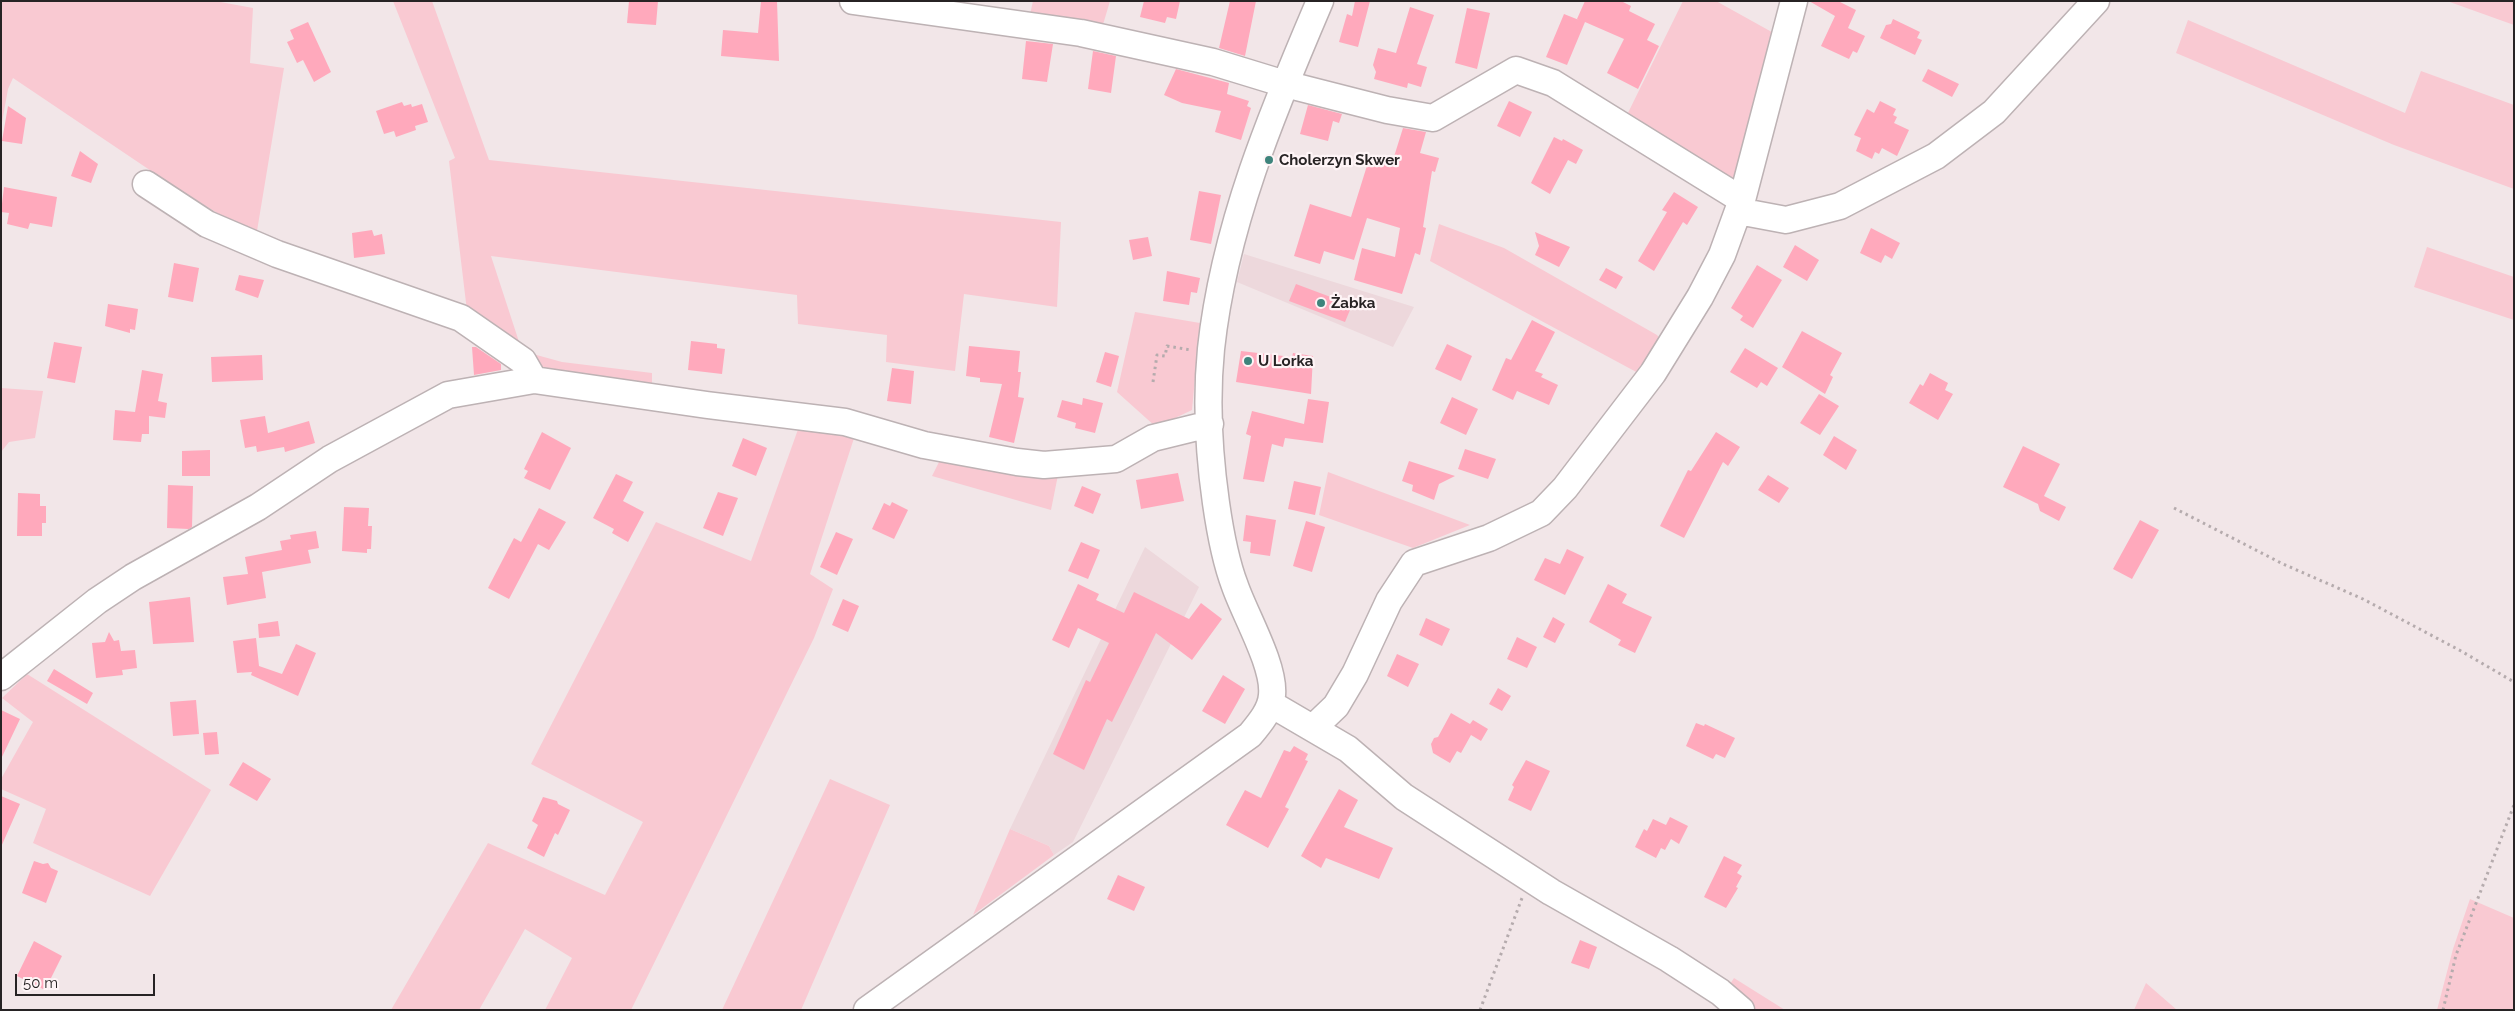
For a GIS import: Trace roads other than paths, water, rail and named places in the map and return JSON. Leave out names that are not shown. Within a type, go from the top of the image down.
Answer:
[{"type":"street","points":[[853,1],[1081,33],[1213,62],[1285,84],[1387,110],[1433,118],[1516,70],[1553,83],[1740,205],[1786,220],[1840,206],[1936,156],[1994,112],[2096,1]]},
{"type":"street","points":[[867,1010],[1250,734],[1270,704],[1272,688],[1268,669],[1234,584],[1216,503],[1210,424],[1211,348],[1228,254],[1256,159],[1320,1]]},
{"type":"street","points":[[1314,728],[1336,706],[1355,674],[1389,601],[1414,563],[1489,538],[1541,513],[1565,488],[1658,365],[1700,296],[1722,255],[1740,205],[1794,1]]},
{"type":"street","points":[[146,184],[207,224],[277,254],[461,318],[524,361],[534,380]]},
{"type":"street","points":[[1,677],[97,601],[125,582],[258,507],[330,459],[448,395],[534,380],[707,405],[845,422],[924,444],[1017,462],[1044,465],[1116,459],[1154,438],[1210,424]]},
{"type":"street","points":[[1270,704],[1348,749],[1404,797],[1529,878],[1669,959],[1720,992],[1741,1010]]},
{"type":"place","name":"Cholerzyn Skwer","points":[[1269,160]]},
{"type":"place","name":"Żabka","points":[[1321,303]]},
{"type":"place","name":"U Lorka","points":[[1248,361]]}]
